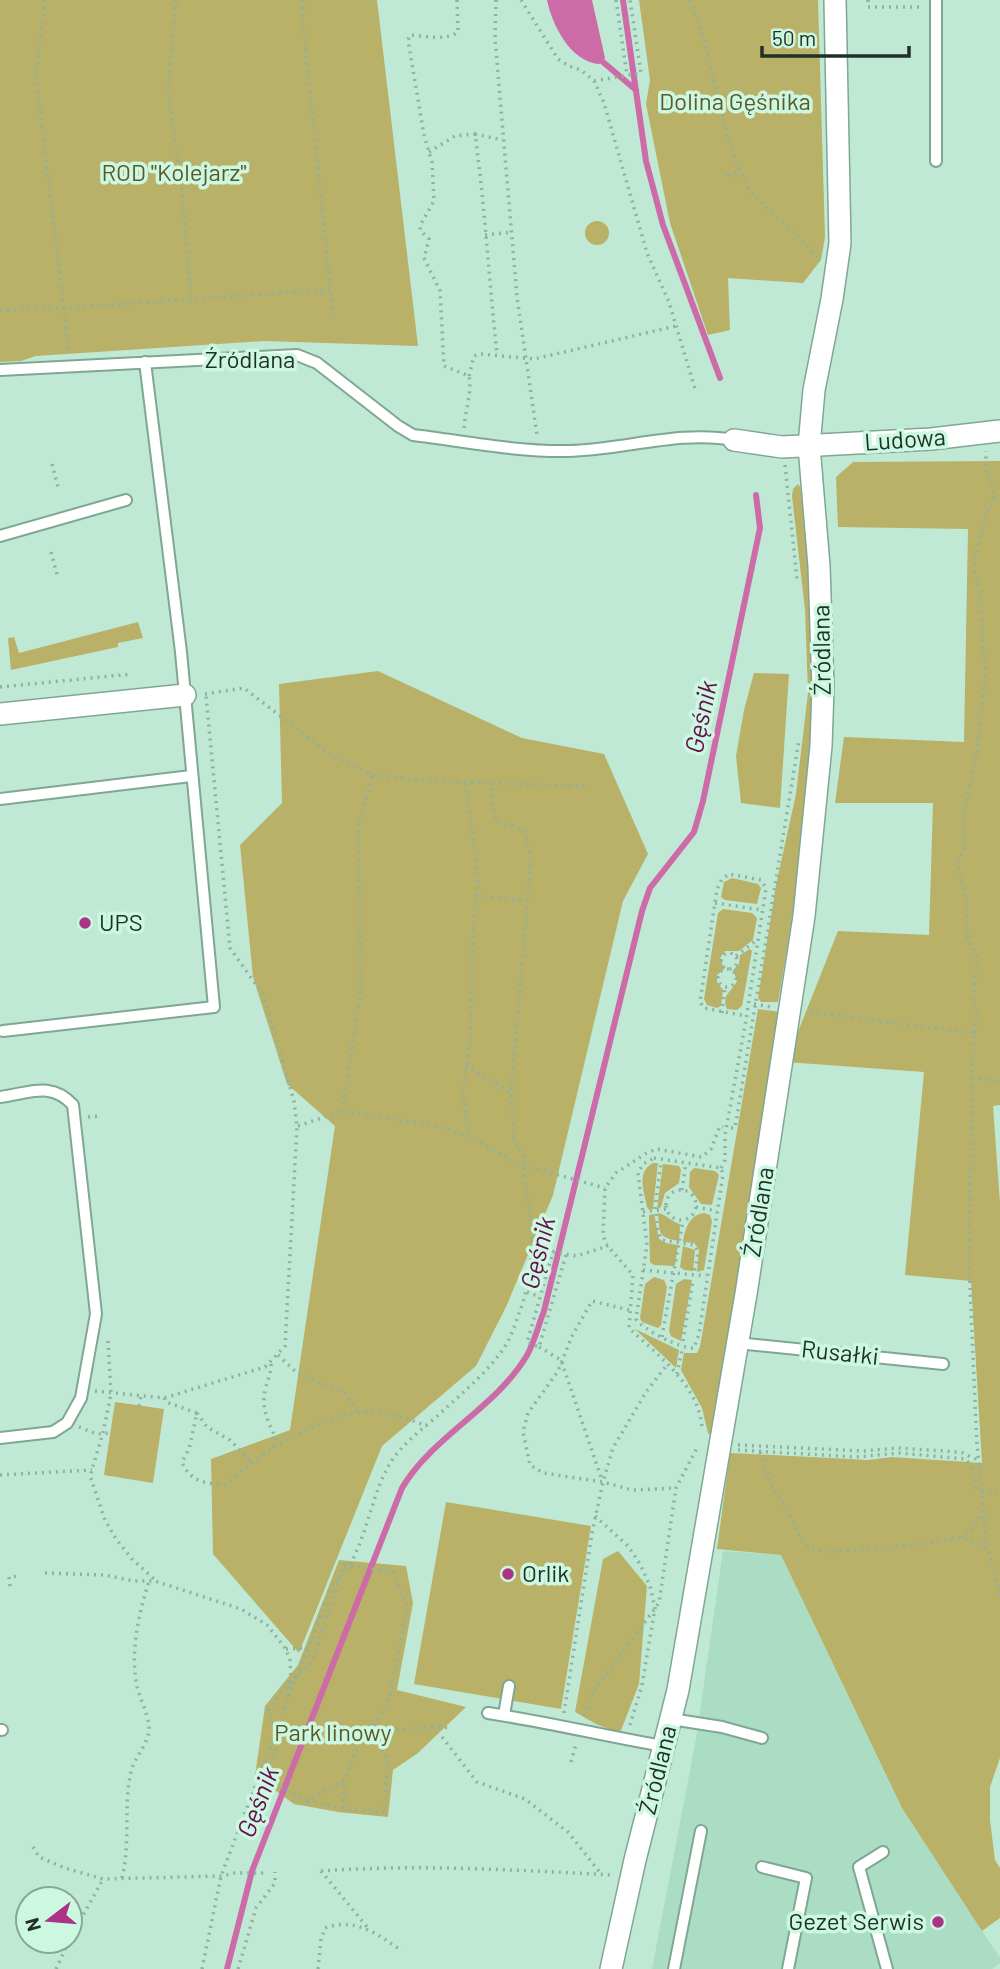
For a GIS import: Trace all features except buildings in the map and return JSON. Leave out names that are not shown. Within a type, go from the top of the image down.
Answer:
[{"type":"street","name":"Źródlana","points":[[611,1969],[631,1876],[678,1690],[737,1343],[804,916],[821,746],[823,630],[809,446],[814,390],[841,243],[835,0]]},
{"type":"street","name":"Ludowa","points":[[809,446],[931,439],[1000,431]]},
{"type":"street","name":"Źródlana","points":[[734,440],[782,447],[809,446]]},
{"type":"street","points":[[0,714],[197,691]]},
{"type":"lane","points":[[936,3],[936,161]]},
{"type":"lane","name":"Źródlana","points":[[0,370],[297,355],[317,363],[412,435],[539,451],[570,451],[705,437],[734,440]]},
{"type":"lane","points":[[2,1031],[214,1007],[191,776],[197,691],[145,362]]},
{"type":"lane","points":[[0,536],[126,500]]},
{"type":"lane","points":[[0,799],[191,776]]},
{"type":"lane","points":[[0,1097],[51,1090],[63,1095],[73,1105],[96,1314],[81,1398],[68,1423],[54,1432],[0,1438]]},
{"type":"lane","name":"Rusałki","points":[[737,1343],[943,1364]]},
{"type":"lane","points":[[504,1715],[509,1686]]},
{"type":"lane","points":[[488,1713],[663,1746]]},
{"type":"lane","points":[[671,1719],[722,1727],[762,1738]]},
{"type":"lane","points":[[674,1969],[701,1831]]},
{"type":"lane","points":[[883,1852],[859,1867],[887,1969]]},
{"type":"lane","points":[[762,1867],[806,1878],[788,1969]]},
{"type":"path","points":[[45,0],[36,75],[70,366]]},
{"type":"path","points":[[176,0],[168,91],[182,192],[191,298]]},
{"type":"path","points":[[303,0],[304,37],[332,315]]},
{"type":"path","points":[[457,0],[458,32],[445,37],[410,35],[408,40],[432,162],[434,201],[420,230],[429,239],[424,258],[440,290],[444,366],[469,376]]},
{"type":"path","points":[[496,0],[495,38],[517,297],[539,451]]},
{"type":"path","points":[[521,0],[558,59],[581,70],[594,81],[604,103],[647,253],[669,302],[696,392]]},
{"type":"path","points":[[617,0],[627,75]]},
{"type":"path","points":[[594,81],[641,73],[630,0]]},
{"type":"path","points":[[690,0],[705,43],[730,146],[749,190],[814,254]]},
{"type":"path","points":[[860,4],[868,2],[868,7],[936,3]]},
{"type":"path","points":[[429,152],[455,136],[475,134],[504,140]]},
{"type":"path","points":[[475,134],[483,190],[497,354]]},
{"type":"path","points":[[729,177],[740,171]]},
{"type":"path","points":[[485,235],[512,232]]},
{"type":"path","points":[[0,310],[330,290]]},
{"type":"path","points":[[463,441],[471,387],[469,376],[474,356],[497,354],[526,359],[573,352],[676,326]]},
{"type":"path","points":[[782,447],[788,476],[798,583]]},
{"type":"path","points":[[986,449],[986,470],[995,495],[987,512],[975,556],[974,571],[981,593],[986,671],[977,752],[964,813],[964,847],[958,864],[967,902],[967,936],[976,957],[973,1002],[977,1013],[972,1078],[969,1264],[979,1465],[988,1549],[1000,1594]]},
{"type":"path","points":[[52,464],[60,491]]},
{"type":"path","points":[[51,552],[58,578]]},
{"type":"path","points":[[0,687],[132,674]]},
{"type":"path","points":[[165,1400],[265,1367],[285,1346],[297,1127],[294,1101],[264,996],[230,948],[197,691],[244,688],[332,756],[373,775],[427,781],[585,786]]},
{"type":"path","points":[[732,1128],[735,1128],[800,735]]},
{"type":"path","points":[[342,1111],[361,990],[358,824],[373,775]]},
{"type":"path","points":[[466,782],[478,879],[471,1027],[463,1090],[468,1136]]},
{"type":"path","points":[[202,1969],[221,1876],[332,1585],[343,1577],[354,1557],[386,1470],[400,1449],[486,1370],[506,1346],[527,1292],[533,1264],[523,1166],[526,1161],[513,1140],[511,1093],[531,859],[524,830],[496,821],[492,802],[494,783]]},
{"type":"path","points":[[721,1168],[654,1158],[643,1164],[638,1173],[647,1245],[636,1319],[642,1327],[690,1349],[694,1348],[699,1334],[723,1174],[721,1168],[725,1160],[725,1135],[746,1016],[766,888],[761,880],[729,874],[722,879],[717,889],[701,1002],[704,1009],[746,1016]]},
{"type":"path","points":[[477,896],[527,900]]},
{"type":"path","points":[[715,903],[762,910]]},
{"type":"path","points":[[736,956],[757,940]]},
{"type":"path","points":[[736,956],[728,953],[722,958],[722,965],[729,969],[734,972],[735,981],[732,986],[725,987],[719,983],[718,977],[721,972],[729,969],[734,968],[737,964],[736,956]]},
{"type":"path","points":[[722,1013],[725,987]]},
{"type":"path","points":[[754,1004],[778,1008]]},
{"type":"path","points":[[825,1013],[974,1033]]},
{"type":"path","points":[[466,1065],[511,1093]]},
{"type":"path","points":[[972,1078],[991,1077],[992,1082],[1000,1081]]},
{"type":"path","points":[[297,1127],[342,1111],[432,1125],[468,1136],[523,1166],[605,1188]]},
{"type":"path","points":[[702,1428],[696,1404],[684,1381],[629,1328],[633,1275],[608,1246],[603,1235],[605,1188],[616,1173],[656,1149],[702,1157],[711,1149],[720,1126],[723,1127]]},
{"type":"path","points":[[661,1163],[656,1211],[660,1236],[663,1240],[694,1245],[698,1253],[694,1272]]},
{"type":"path","points":[[682,1189],[686,1163]]},
{"type":"path","points":[[682,1189],[691,1193],[696,1207],[692,1216],[683,1220],[673,1218],[666,1209],[668,1196],[682,1189]]},
{"type":"path","points":[[696,1207],[717,1212]]},
{"type":"path","points":[[643,1212],[666,1209]]},
{"type":"path","points":[[662,1337],[683,1220]]},
{"type":"path","points":[[603,1482],[561,1360],[527,1343],[553,1252],[567,1256],[608,1246]]},
{"type":"path","points":[[539,1347],[567,1256]]},
{"type":"path","points":[[643,1270],[706,1276]]},
{"type":"path","points":[[683,1341],[693,1280]]},
{"type":"path","points":[[527,1292],[540,1297]]},
{"type":"path","points":[[629,1310],[592,1301],[561,1360],[558,1371],[528,1413],[523,1432],[530,1465],[543,1473],[603,1482],[632,1490],[676,1488]]},
{"type":"path","points":[[107,1332],[111,1394],[90,1476],[105,1520],[116,1539],[155,1581]]},
{"type":"path","points":[[677,1374],[682,1350]]},
{"type":"path","points":[[278,1355],[297,1373],[345,1393],[358,1412]]},
{"type":"path","points":[[271,1362],[270,1378],[264,1392],[266,1420],[276,1439],[273,1449]]},
{"type":"path","points":[[562,1725],[595,1516],[603,1482],[613,1448],[646,1392],[667,1365]]},
{"type":"path","points":[[111,1394],[165,1400],[197,1413],[207,1427],[230,1440],[252,1463]]},
{"type":"path","points":[[139,1406],[141,1396]]},
{"type":"path","points":[[165,1400],[165,1409]]},
{"type":"path","points":[[197,1413],[189,1449],[182,1462],[186,1471],[203,1483],[226,1484],[273,1449],[322,1424],[358,1412],[387,1413],[427,1426]]},
{"type":"path","points":[[68,1423],[97,1434],[110,1433]]},
{"type":"path","points":[[579,1730],[593,1692],[659,1603],[676,1488],[701,1440]]},
{"type":"path","points":[[979,1465],[969,1455],[945,1451],[898,1448],[868,1451],[742,1448],[760,1452],[856,1457],[899,1453],[959,1458],[969,1462],[976,1490],[1000,1490]]},
{"type":"path","points":[[760,1452],[771,1485],[792,1517],[801,1540],[812,1549],[826,1552],[960,1538],[988,1549]]},
{"type":"path","points":[[0,1475],[92,1470]]},
{"type":"path","points":[[960,1538],[983,1513]]},
{"type":"path","points":[[595,1516],[628,1546],[640,1564],[650,1586],[655,1608],[642,1685],[626,1740]]},
{"type":"path","points":[[344,1565],[393,1572],[407,1605],[390,1695],[374,1726],[388,1760],[384,1812],[307,1801],[265,1779],[278,1743],[268,1710],[283,1688],[311,1664],[344,1565]]},
{"type":"path","points":[[46,1573],[105,1575],[134,1581],[155,1581],[241,1609],[267,1625],[286,1649],[290,1660],[291,1680],[288,1702]]},
{"type":"path","points":[[10,1586],[9,1577],[20,1576]]},
{"type":"path","points":[[122,1878],[128,1844],[128,1791],[131,1770],[149,1728],[136,1681],[135,1649],[140,1609],[149,1581]]},
{"type":"path","points":[[286,1649],[309,1648]]},
{"type":"path","points":[[343,1808],[345,1780],[357,1744],[368,1732],[368,1727],[374,1726]]},
{"type":"path","points":[[368,1732],[452,1728]]},
{"type":"path","points":[[442,1737],[477,1782],[525,1799],[568,1832],[601,1874]]},
{"type":"path","points":[[307,1801],[345,1780]]},
{"type":"path","points":[[33,1847],[39,1857],[103,1879],[268,1873]]},
{"type":"path","points":[[402,1951],[368,1928],[321,1871],[415,1867],[631,1876]]},
{"type":"path","points":[[238,1969],[256,1908],[275,1883],[275,1872]]},
{"type":"path","points":[[84,1913],[103,1879]]},
{"type":"path","points":[[318,1969],[325,1928],[336,1924],[368,1928]]},
{"type":"shaded area","points":[[547,0],[592,0],[605,58],[600,64],[580,57],[564,41],[553,20]]},
{"type":"shaded area","points":[[723,1551],[781,1555],[902,1808],[1000,1958],[1000,1963],[992,1969],[652,1969],[696,1739]]},
{"type":"green space","name":"ROD \"Kolejarz\"","points":[[0,0],[377,0],[418,346],[265,341],[36,356],[21,361],[0,362]]},
{"type":"green space","name":"Dolina Gęśnika","points":[[639,0],[818,0],[825,237],[821,260],[803,283],[728,278],[730,330],[708,335],[670,223],[646,104],[650,80]]},
{"type":"green space","points":[[597,221],[606,224],[609,233],[606,242],[597,245],[588,242],[585,233],[588,224]]},
{"type":"green space","points":[[1000,461],[1000,1105],[993,1106],[1000,1203],[1000,1758],[990,1787],[990,1820],[995,1860],[1000,1868],[1000,1918],[982,1931],[902,1808],[781,1555],[717,1549],[730,1453],[868,1460],[892,1457],[982,1463],[971,1281],[905,1275],[924,1072],[786,1062],[838,931],[929,935],[933,803],[835,803],[844,737],[964,742],[968,529],[838,527],[836,477],[853,462]]},
{"type":"green space","points":[[798,484],[810,549],[815,613],[812,744],[798,876],[778,1002],[761,1002],[758,998],[776,885],[796,794],[808,693],[805,610],[792,496],[793,489]]},
{"type":"green space","points":[[138,622],[143,638],[118,643],[118,647],[11,670],[8,638],[14,637],[19,653]]},
{"type":"green space","points":[[378,671],[522,738],[604,754],[648,854],[623,901],[553,1195],[506,1307],[476,1366],[382,1446],[299,1653],[213,1554],[211,1459],[290,1430],[335,1126],[287,1084],[253,977],[240,845],[282,803],[279,684]]},
{"type":"green space","points":[[754,673],[789,674],[780,808],[741,803],[736,756]]},
{"type":"green space","points":[[732,878],[758,884],[761,888],[757,904],[725,900],[721,897],[724,882]]},
{"type":"green space","points":[[723,909],[752,913],[757,918],[753,940],[739,951],[725,951],[720,958],[724,969],[717,975],[717,982],[723,990],[721,1006],[717,1008],[707,1005],[704,999],[718,913]]},
{"type":"green space","points":[[750,949],[752,951],[742,1006],[737,1010],[727,1009],[726,996],[737,981],[733,970],[739,964],[740,955]]},
{"type":"green space","points":[[758,1009],[780,1012],[714,1437],[708,1433],[702,1408],[681,1370],[684,1353],[697,1353],[700,1347]]},
{"type":"green space","points":[[653,1163],[658,1163],[653,1209],[649,1210],[643,1177],[644,1171]]},
{"type":"green space","points":[[663,1164],[679,1166],[681,1170],[679,1183],[665,1193],[661,1207],[657,1209]]},
{"type":"green space","points":[[694,1168],[715,1171],[719,1175],[712,1205],[701,1204],[689,1187],[690,1172]]},
{"type":"green space","points":[[658,1213],[680,1224],[679,1241],[663,1236]]},
{"type":"green space","points":[[704,1213],[710,1215],[712,1221],[704,1270],[697,1272],[699,1249],[694,1243],[683,1242],[691,1220]]},
{"type":"green space","points":[[654,1214],[659,1239],[678,1245],[673,1266],[654,1265],[650,1262],[649,1215]]},
{"type":"green space","points":[[683,1246],[695,1250],[693,1271],[680,1267]]},
{"type":"green space","points":[[654,1277],[664,1280],[667,1287],[661,1325],[658,1328],[642,1322],[640,1318],[645,1284]]},
{"type":"green space","points":[[684,1279],[692,1280],[681,1341],[671,1336],[669,1331],[676,1284]]},
{"type":"green space","points":[[633,1328],[679,1350],[676,1368],[636,1330]]},
{"type":"green space","points":[[115,1402],[164,1409],[153,1483],[104,1475]]},
{"type":"green space","name":"Orlik","points":[[446,1502],[591,1526],[561,1709],[414,1684]]},
{"type":"green space","points":[[618,1551],[647,1586],[639,1684],[620,1733],[575,1712],[603,1559]]},
{"type":"green space","name":"Park linowy","points":[[339,1560],[406,1566],[413,1603],[397,1690],[466,1707],[418,1753],[393,1770],[388,1817],[294,1804],[255,1776],[265,1706],[298,1665]]},
{"type":"waterway","name":"Gęśnik","points":[[623,0],[646,161],[663,225],[720,378]]},
{"type":"waterway","points":[[603,62],[636,90]]},
{"type":"waterway","name":"Gęśnik","points":[[227,1969],[252,1871],[402,1488],[430,1453],[513,1375],[534,1341],[544,1311],[642,911],[650,888],[694,832],[703,801],[760,528],[756,495]]},
{"type":"place","name":"UPS","points":[[85,923]]},
{"type":"place","name":"Orlik","points":[[508,1574]]},
{"type":"place","name":"Gezet Serwis","points":[[938,1922]]}]
